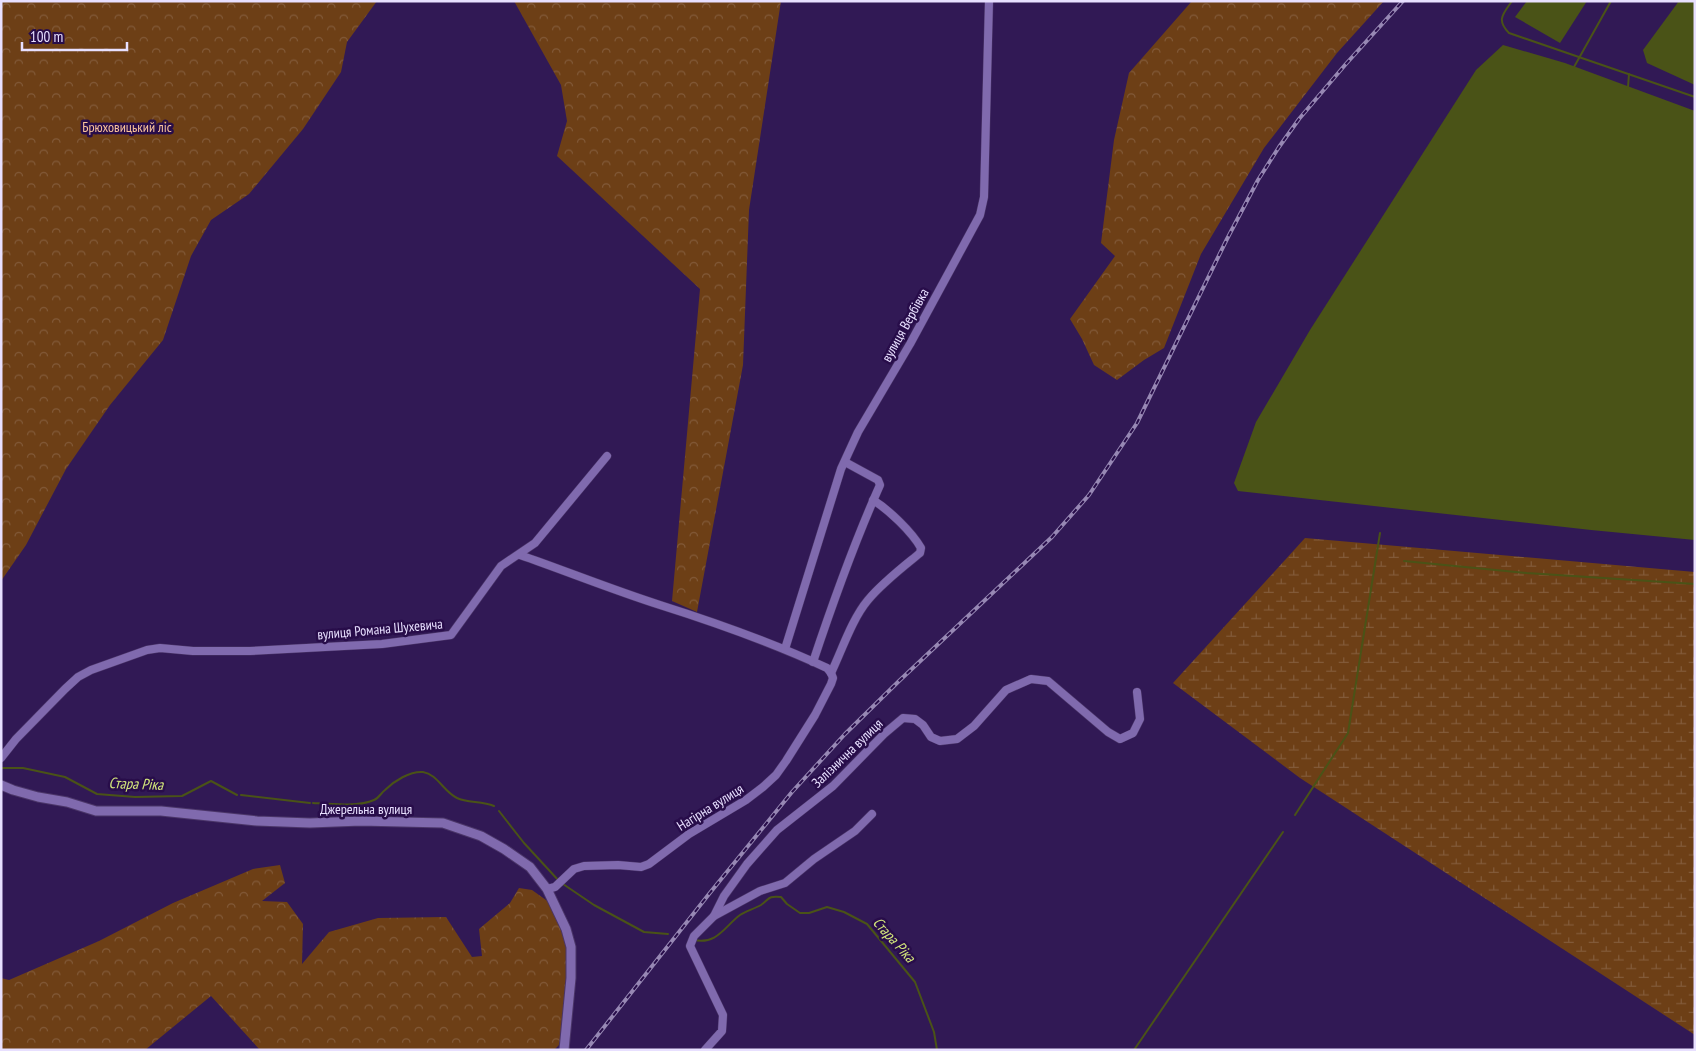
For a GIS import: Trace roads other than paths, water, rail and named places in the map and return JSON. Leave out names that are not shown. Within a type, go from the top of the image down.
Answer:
[{"type":"street","name":"вулиця Вербівка","points":[[785,649],[845,462],[858,432],[910,344],[980,215],[984,197],[989,1]]},
{"type":"street","name":"вулиця Романа Шухевича","points":[[1,758],[16,739],[78,677],[91,670],[147,650],[160,648],[193,651],[250,651],[382,644],[451,635],[501,566],[535,543],[607,456]]},
{"type":"street","points":[[814,662],[838,587],[857,536],[880,485],[878,480],[845,462]]},
{"type":"street","name":"Нагірна вулиця","points":[[551,888],[574,869],[584,866],[618,865],[641,867],[649,864],[689,834],[746,800],[763,787],[781,768],[815,716],[831,684],[833,678],[831,673],[868,600],[920,553],[922,548],[893,516],[873,500]]},
{"type":"street","points":[[520,554],[660,605],[692,614],[785,649],[827,668],[831,673]]},
{"type":"street","name":"Залізнична вулиця","points":[[714,916],[724,896],[747,864],[777,830],[833,786],[884,734],[903,718],[915,719],[923,725],[931,738],[940,741],[958,739],[974,726],[1006,690],[1031,679],[1048,681],[1108,732],[1120,739],[1133,733],[1140,719],[1137,692]]},
{"type":"street","name":"Джерельна вулиця","points":[[1,785],[38,798],[67,802],[96,810],[161,811],[257,821],[310,823],[361,821],[443,824],[481,836],[530,867],[551,888],[571,947],[572,978],[564,1050]]},
{"type":"street","name":"Залізнична вулиця","points":[[705,1050],[722,1031],[723,1016],[690,946],[694,936],[714,916],[760,891],[785,883],[814,859],[855,830],[872,814]]},
{"type":"waterway","points":[[1512,1],[1502,17],[1503,24],[1509,33],[1695,97]]},
{"type":"waterway","points":[[1574,67],[1611,1]]},
{"type":"waterway","points":[[1628,87],[1629,74]]},
{"type":"waterway","points":[[1295,815],[1348,733],[1380,533]]},
{"type":"waterway","points":[[1404,561],[1527,573],[1695,584]]},
{"type":"waterway","name":"Стара Ріка","points":[[1,768],[23,768],[65,777],[97,794],[135,797],[182,796],[211,781],[237,795]]},
{"type":"waterway","name":"Стара Ріка","points":[[313,803],[361,804],[376,799],[402,777],[423,772],[432,776],[457,798],[494,806]]},
{"type":"waterway","name":"Стара Ріка","points":[[241,795],[310,803]]},
{"type":"waterway","name":"Стара Ріка","points":[[499,811],[524,843],[559,881]]},
{"type":"waterway","points":[[1134,1050],[1283,832]]},
{"type":"waterway","name":"Стара Ріка","points":[[563,884],[594,905],[644,932],[668,934]]},
{"type":"waterway","name":"Стара Ріка","points":[[694,940],[702,941],[715,937],[740,915],[761,905],[771,897],[781,897],[800,913],[809,913],[827,907],[844,912],[867,924],[915,982],[934,1032],[937,1050]]},
{"type":"railway","points":[[586,1050],[792,792],[845,734],[1052,537],[1089,495],[1137,423],[1258,180],[1299,119],[1403,1]]},
{"type":"park label","name":"Брюховицький ліс","points":[[127,127]]}]
